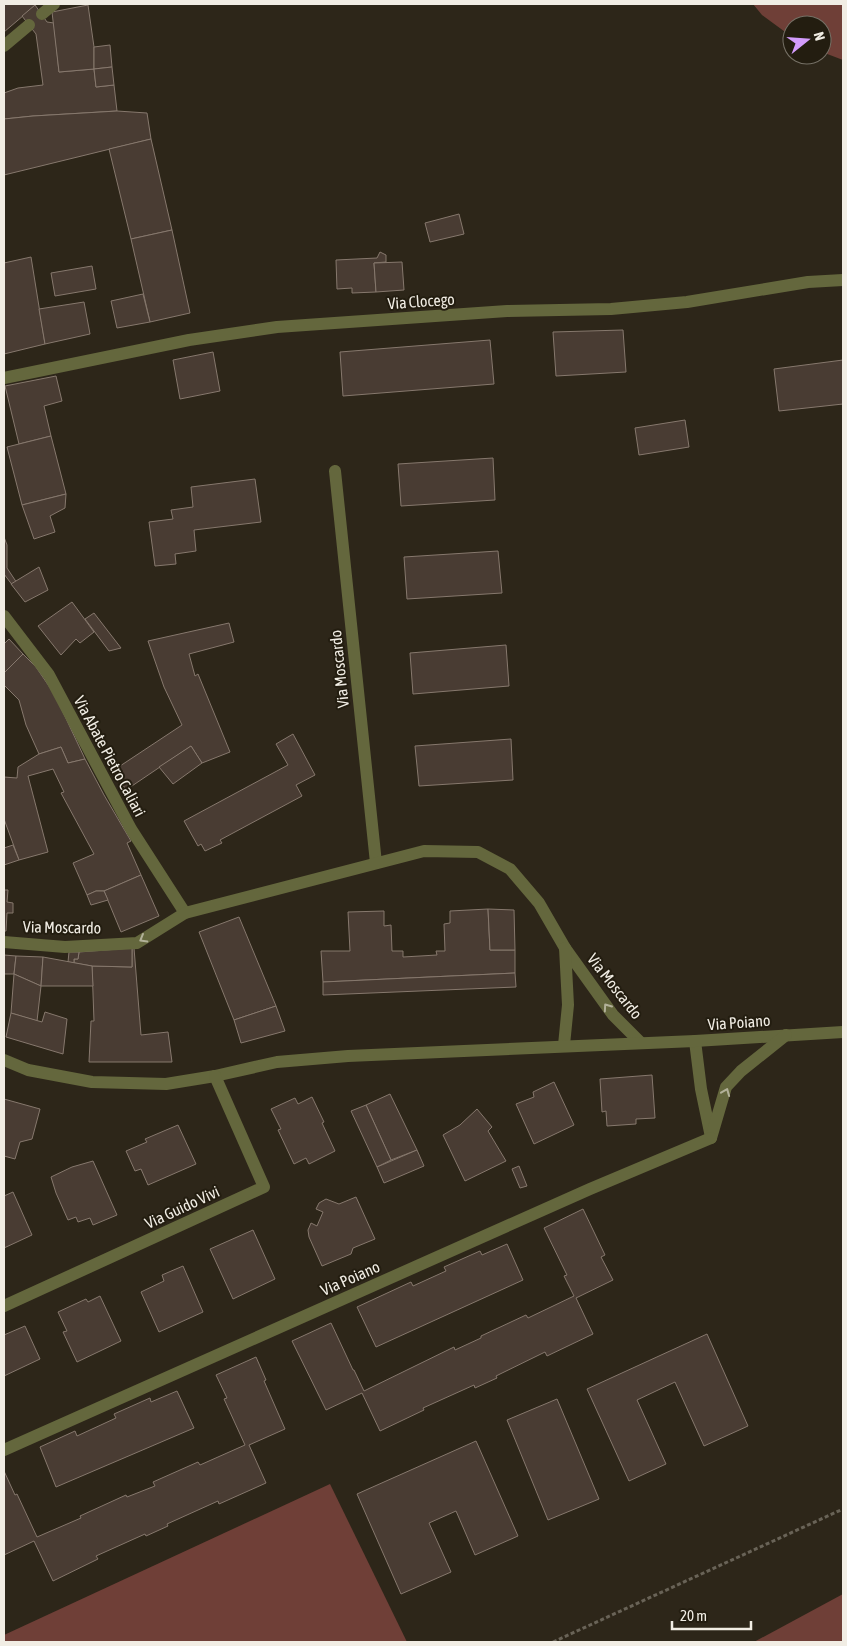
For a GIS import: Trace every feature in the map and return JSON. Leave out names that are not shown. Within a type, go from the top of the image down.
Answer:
[{"type":"street","points":[[42,14],[54,4]]},
{"type":"street","points":[[4,46],[29,25]]},
{"type":"street","name":"Via Clocego","points":[[4,378],[189,340],[277,327],[507,311],[611,308],[686,302],[808,282],[843,280]]},
{"type":"street","name":"Via Moscardo","points":[[335,471],[376,863]]},
{"type":"street","name":"Via Abate Pietro Caliari","points":[[4,616],[50,675],[131,829],[185,913]]},
{"type":"street","name":"Via Moscardo","points":[[4,942],[65,947],[137,943],[185,913],[424,851],[478,852],[510,869],[539,903],[565,948],[613,1015],[640,1042]]},
{"type":"street","name":"Via Moscardo","points":[[564,1045],[568,1006],[565,948]]},
{"type":"street","name":"Via Poiano","points":[[4,1060],[28,1070],[92,1082],[166,1084],[215,1076],[277,1062],[339,1056],[564,1045],[695,1041],[843,1032]]},
{"type":"street","name":"Via Poiano","points":[[711,1138],[726,1087],[741,1071],[786,1035]]},
{"type":"street","name":"Via Poiano","points":[[695,1041],[701,1089],[711,1138]]},
{"type":"street","name":"Via Guido Vivi","points":[[4,1306],[264,1188],[215,1076]]},
{"type":"street","name":"Via Poiano","points":[[4,1450],[590,1189],[711,1138]]},
{"type":"path","points":[[553,1642],[843,1509]]},
{"type":"shaded area","points":[[753,4],[843,4],[843,60],[832,56],[832,15],[782,15],[782,30],[762,15]]},
{"type":"shaded area","points":[[330,1484],[407,1642],[4,1642],[4,1635]]},
{"type":"shaded area","points":[[843,1594],[843,1641],[754,1642]]},
{"type":"building","points":[[5,4],[37,4],[4,32]]},
{"type":"building","points":[[35,5],[47,22],[54,23],[59,72],[94,69],[96,87],[114,85],[117,111],[4,119],[4,93],[18,88],[43,85],[36,34],[22,16]]},
{"type":"building","points":[[88,5],[94,47],[94,69],[59,72],[52,12]]},
{"type":"building","points":[[110,45],[112,67],[94,69],[94,47]]},
{"type":"building","points":[[112,67],[114,85],[96,87],[94,69]]},
{"type":"building","points":[[117,111],[147,113],[151,139],[4,175],[4,119]]},
{"type":"building","points":[[151,139],[172,230],[131,239],[109,149]]},
{"type":"building","points":[[459,214],[464,234],[430,242],[425,223]]},
{"type":"building","points":[[172,230],[190,313],[150,322],[131,239]]},
{"type":"building","points":[[380,252],[386,255],[386,262],[374,263],[376,292],[352,293],[352,288],[337,289],[336,260],[377,258]]},
{"type":"building","points":[[31,257],[45,344],[4,354],[4,263]]},
{"type":"building","points":[[402,262],[404,290],[376,292],[374,263]]},
{"type":"building","points":[[92,266],[96,289],[55,296],[51,273]]},
{"type":"building","points":[[143,294],[150,322],[117,328],[111,301]]},
{"type":"building","points":[[84,302],[90,334],[45,344],[39,309]]},
{"type":"building","points":[[623,330],[626,372],[556,376],[553,332]]},
{"type":"building","points":[[490,340],[494,384],[343,396],[340,352]]},
{"type":"building","points":[[213,352],[220,391],[180,399],[173,360]]},
{"type":"building","points":[[843,360],[843,404],[779,411],[774,369]]},
{"type":"building","points":[[56,376],[62,401],[44,406],[51,436],[19,444],[5,386]]},
{"type":"building","points":[[685,420],[689,447],[639,455],[635,428]]},
{"type":"building","points":[[51,436],[66,494],[22,505],[7,447]]},
{"type":"building","points":[[493,458],[495,500],[401,506],[398,464]]},
{"type":"building","points":[[255,479],[261,522],[194,530],[196,551],[175,554],[176,564],[155,566],[149,522],[173,519],[171,510],[193,507],[191,487]]},
{"type":"building","points":[[66,494],[65,508],[50,516],[55,532],[34,539],[22,505]]},
{"type":"building","points":[[4,537],[7,545],[7,568],[17,583],[13,586],[4,574]]},
{"type":"building","points":[[498,551],[502,593],[407,599],[404,557]]},
{"type":"building","points":[[39,567],[48,590],[25,602],[11,584]]},
{"type":"building","points":[[72,602],[94,632],[80,643],[76,639],[61,655],[38,626]]},
{"type":"building","points":[[94,613],[121,648],[109,651],[85,619]]},
{"type":"building","points":[[229,623],[234,642],[189,654],[195,676],[198,674],[230,752],[202,763],[191,746],[126,790],[114,770],[182,725],[164,687],[148,641]]},
{"type":"building","points":[[9,639],[23,654],[4,673],[4,644]]},
{"type":"building","points":[[506,645],[509,686],[413,694],[410,653]]},
{"type":"building","points":[[23,654],[36,667],[55,695],[85,759],[68,763],[61,747],[39,754],[26,725],[19,700],[4,685],[4,673]]},
{"type":"building","points":[[293,734],[315,775],[296,785],[302,796],[220,840],[222,843],[205,851],[201,844],[198,846],[184,821],[288,765],[276,744]]},
{"type":"building","points":[[511,739],[513,780],[419,786],[415,746]]},
{"type":"building","points":[[191,746],[202,763],[173,784],[159,767]]},
{"type":"building","points":[[61,747],[68,763],[85,759],[131,841],[127,843],[141,875],[104,891],[96,891],[87,895],[73,863],[94,854],[61,793],[64,792],[53,769],[28,776],[48,852],[19,860],[4,819],[4,777],[17,778],[18,767],[39,754]]},
{"type":"building","points":[[13,845],[19,860],[4,865],[4,848]]},
{"type":"building","points":[[141,875],[159,916],[121,932],[104,891]]},
{"type":"building","points":[[4,890],[8,890],[7,902],[13,903],[13,913],[7,913],[6,931],[4,931]]},
{"type":"building","points":[[96,891],[104,891],[108,900],[91,905],[87,895]]},
{"type":"building","points":[[488,909],[490,950],[515,950],[515,973],[323,982],[321,951],[350,951],[348,912],[384,911],[384,926],[391,925],[392,951],[403,951],[403,957],[437,955],[436,951],[445,951],[444,924],[450,923],[450,911]]},
{"type":"building","points":[[488,909],[514,910],[515,950],[490,950]]},
{"type":"building","points":[[239,917],[276,1006],[234,1020],[199,932]]},
{"type":"building","points":[[132,948],[134,948],[141,1035],[168,1032],[172,1062],[89,1062],[91,1021],[94,1021],[92,966],[132,967]]},
{"type":"building","points":[[132,948],[132,967],[92,966],[74,963],[74,959],[78,959],[79,952]]},
{"type":"building","points":[[69,952],[79,952],[78,959],[74,959],[74,963],[68,962]]},
{"type":"building","points":[[4,955],[16,956],[14,974],[4,974]]},
{"type":"building","points":[[16,956],[43,957],[41,986],[14,974]]},
{"type":"building","points":[[43,957],[92,966],[93,986],[41,986]]},
{"type":"building","points":[[515,973],[516,987],[323,995],[323,982]]},
{"type":"building","points":[[14,974],[41,986],[37,1021],[11,1013]]},
{"type":"building","points":[[276,1006],[285,1031],[241,1043],[234,1020]]},
{"type":"building","points":[[45,1012],[67,1019],[63,1054],[6,1037],[11,1013],[42,1022]]},
{"type":"building","points":[[652,1075],[655,1118],[636,1119],[636,1124],[607,1126],[606,1111],[602,1112],[600,1079]]},
{"type":"building","points":[[554,1082],[574,1125],[534,1144],[516,1104],[534,1097],[533,1092]]},
{"type":"building","points":[[390,1094],[417,1150],[391,1160],[366,1105]]},
{"type":"building","points":[[312,1097],[335,1151],[309,1164],[306,1158],[294,1164],[278,1130],[281,1129],[271,1109],[295,1098],[298,1104]]},
{"type":"building","points":[[4,1099],[40,1109],[32,1139],[20,1142],[15,1159],[4,1156]]},
{"type":"building","points":[[366,1105],[391,1160],[377,1167],[351,1111]]},
{"type":"building","points":[[477,1109],[492,1127],[488,1131],[506,1161],[465,1181],[443,1135],[460,1125]]},
{"type":"building","points":[[178,1125],[196,1164],[148,1185],[141,1169],[135,1171],[126,1151],[147,1142],[145,1139]]},
{"type":"building","points":[[417,1150],[424,1166],[384,1183],[377,1167]]},
{"type":"building","points":[[93,1161],[117,1215],[93,1225],[90,1218],[78,1222],[76,1217],[68,1220],[51,1177],[72,1167]]},
{"type":"building","points":[[519,1166],[527,1186],[520,1188],[512,1169]]},
{"type":"building","points":[[13,1192],[32,1235],[4,1248],[4,1196]]},
{"type":"building","points":[[356,1197],[375,1239],[353,1248],[351,1254],[322,1266],[309,1237],[308,1230],[311,1223],[317,1226],[323,1212],[316,1209],[319,1203],[326,1199],[339,1204]]},
{"type":"building","points":[[583,1209],[605,1255],[601,1257],[613,1280],[576,1298],[593,1334],[547,1356],[545,1352],[496,1376],[497,1378],[475,1388],[474,1385],[423,1408],[424,1410],[380,1431],[362,1393],[326,1410],[292,1341],[331,1323],[364,1391],[454,1347],[455,1350],[526,1315],[528,1318],[574,1296],[564,1276],[567,1275],[544,1228]]},
{"type":"building","points":[[253,1230],[275,1279],[233,1299],[210,1249]]},
{"type":"building","points":[[507,1244],[523,1280],[376,1347],[357,1307],[411,1282],[413,1286],[446,1271],[444,1267],[480,1251],[482,1255]]},
{"type":"building","points":[[183,1266],[203,1312],[159,1332],[141,1292],[164,1281],[162,1275]]},
{"type":"building","points":[[100,1296],[121,1341],[77,1362],[63,1332],[67,1331],[58,1312],[86,1299],[88,1302]]},
{"type":"building","points":[[25,1326],[40,1359],[4,1376],[4,1335]]},
{"type":"building","points":[[707,1334],[748,1426],[704,1446],[675,1382],[637,1400],[666,1464],[629,1481],[587,1389]]},
{"type":"building","points":[[256,1357],[266,1380],[264,1381],[285,1429],[249,1445],[266,1483],[219,1504],[218,1501],[167,1524],[168,1526],[146,1536],[145,1534],[96,1556],[98,1559],[53,1581],[34,1541],[4,1555],[4,1471],[37,1537],[81,1518],[80,1516],[126,1495],[127,1497],[155,1486],[153,1482],[198,1462],[200,1465],[245,1445],[224,1399],[227,1398],[216,1375]]},
{"type":"building","points":[[177,1391],[194,1428],[56,1487],[40,1447],[75,1431],[77,1436],[116,1418],[114,1414],[150,1398],[151,1402]]},
{"type":"building","points":[[557,1399],[599,1499],[548,1520],[507,1420]]},
{"type":"building","points":[[476,1441],[518,1536],[475,1555],[456,1511],[429,1523],[451,1572],[401,1594],[357,1494]]}]
